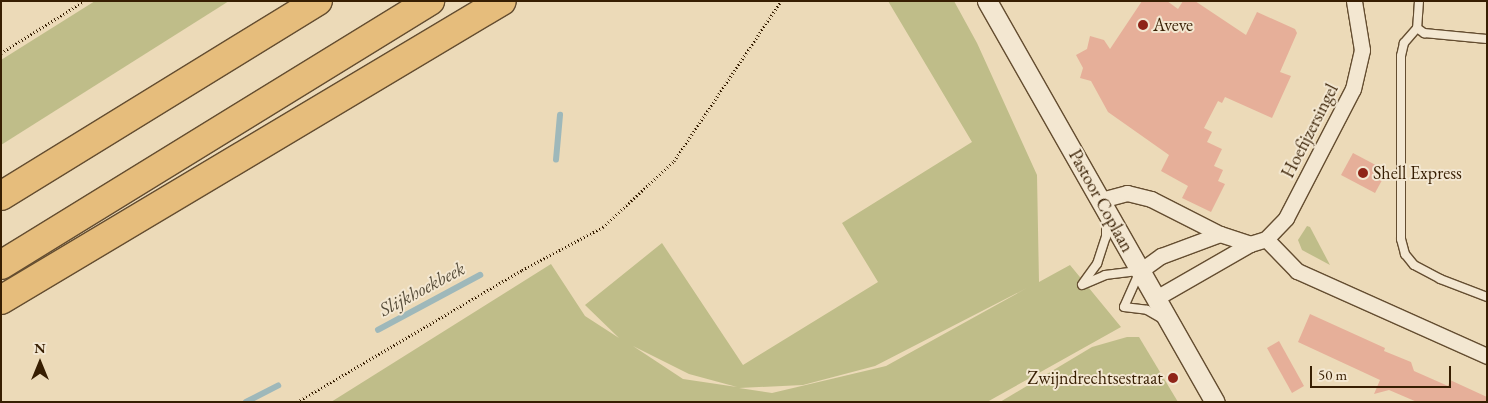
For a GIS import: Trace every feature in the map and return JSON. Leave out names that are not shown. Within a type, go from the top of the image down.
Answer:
[{"type":"highway","points":[[1,196],[318,1]]},
{"type":"highway","points":[[1,265],[430,1]]},
{"type":"highway","points":[[1,300],[502,1]]},
{"type":"street","name":"Pastoor Coplaan","points":[[987,1],[1215,402]]},
{"type":"street","name":"Hoefijzersingel","points":[[1266,239],[1277,229],[1295,202],[1353,89],[1362,50],[1354,1]]},
{"type":"street","points":[[1103,204],[1127,193],[1151,199],[1220,234],[1250,244]]},
{"type":"street","points":[[1140,271],[1161,256],[1220,234]]},
{"type":"street","points":[[1156,298],[1250,244],[1266,239],[1297,271],[1487,356]]},
{"type":"lane","points":[[1419,1],[1416,28],[1404,43],[1401,56],[1401,239],[1405,254],[1424,271],[1487,297]]},
{"type":"lane","points":[[1416,28],[1432,35],[1487,39]]},
{"type":"lane","points":[[1103,204],[1106,237],[1100,255],[1082,285],[1105,275],[1140,271]]},
{"type":"lane","points":[[1140,271],[1124,307],[1148,310],[1169,322]]},
{"type":"path","points":[[1,53],[84,1]]},
{"type":"path","points":[[297,402],[522,270],[602,227],[674,161],[781,1]]},
{"type":"shaded area","points":[[95,1],[229,1],[1,145],[1,60]]},
{"type":"shaded area","points":[[888,1],[954,1],[977,43],[1037,175],[1039,282],[1070,265],[1121,327],[987,402],[331,402],[551,264],[585,316],[619,338],[585,305],[662,243],[743,365],[878,282],[842,223],[972,142]],"holes":[[[1027,288],[886,366],[772,393],[739,388],[803,385],[875,366]],[[633,346],[689,374],[737,387],[683,379]]]},
{"type":"shaded area","points":[[1307,226],[1310,227],[1330,265],[1302,250],[1298,240]]},
{"type":"shaded area","points":[[1127,337],[1139,337],[1178,402],[1000,402],[1092,347]]},
{"type":"building","points":[[1142,1],[1167,1],[1178,9],[1183,1],[1195,1],[1246,35],[1257,12],[1295,29],[1297,33],[1280,72],[1291,76],[1272,118],[1225,97],[1222,103],[1218,101],[1204,128],[1212,132],[1207,142],[1222,149],[1214,166],[1223,170],[1218,181],[1225,184],[1211,212],[1182,198],[1188,186],[1161,171],[1169,155],[1108,112],[1091,81],[1080,78],[1083,68],[1076,55],[1087,49],[1090,36],[1104,40],[1110,49]]},
{"type":"building","points":[[1353,153],[1387,171],[1375,193],[1341,175]]},
{"type":"building","points":[[1310,314],[1385,348],[1384,351],[1411,362],[1414,371],[1448,386],[1450,380],[1487,397],[1487,402],[1417,402],[1389,390],[1374,394],[1380,380],[1298,342]]},
{"type":"building","points":[[1279,341],[1304,386],[1292,393],[1267,348]]},
{"type":"waterway","name":"Slijkhoekbeek","points":[[556,160],[560,115]]},
{"type":"waterway","name":"Slijkhoekbeek","points":[[378,330],[480,275]]},
{"type":"waterway","name":"Slijkhoekbeek","points":[[246,402],[278,386]]},
{"type":"place","name":"Aveve","points":[[1143,25]]},
{"type":"place","name":"Shell Express","points":[[1363,173]]},
{"type":"place","name":"Zwijndrechtsestraat","points":[[1173,378]]}]
